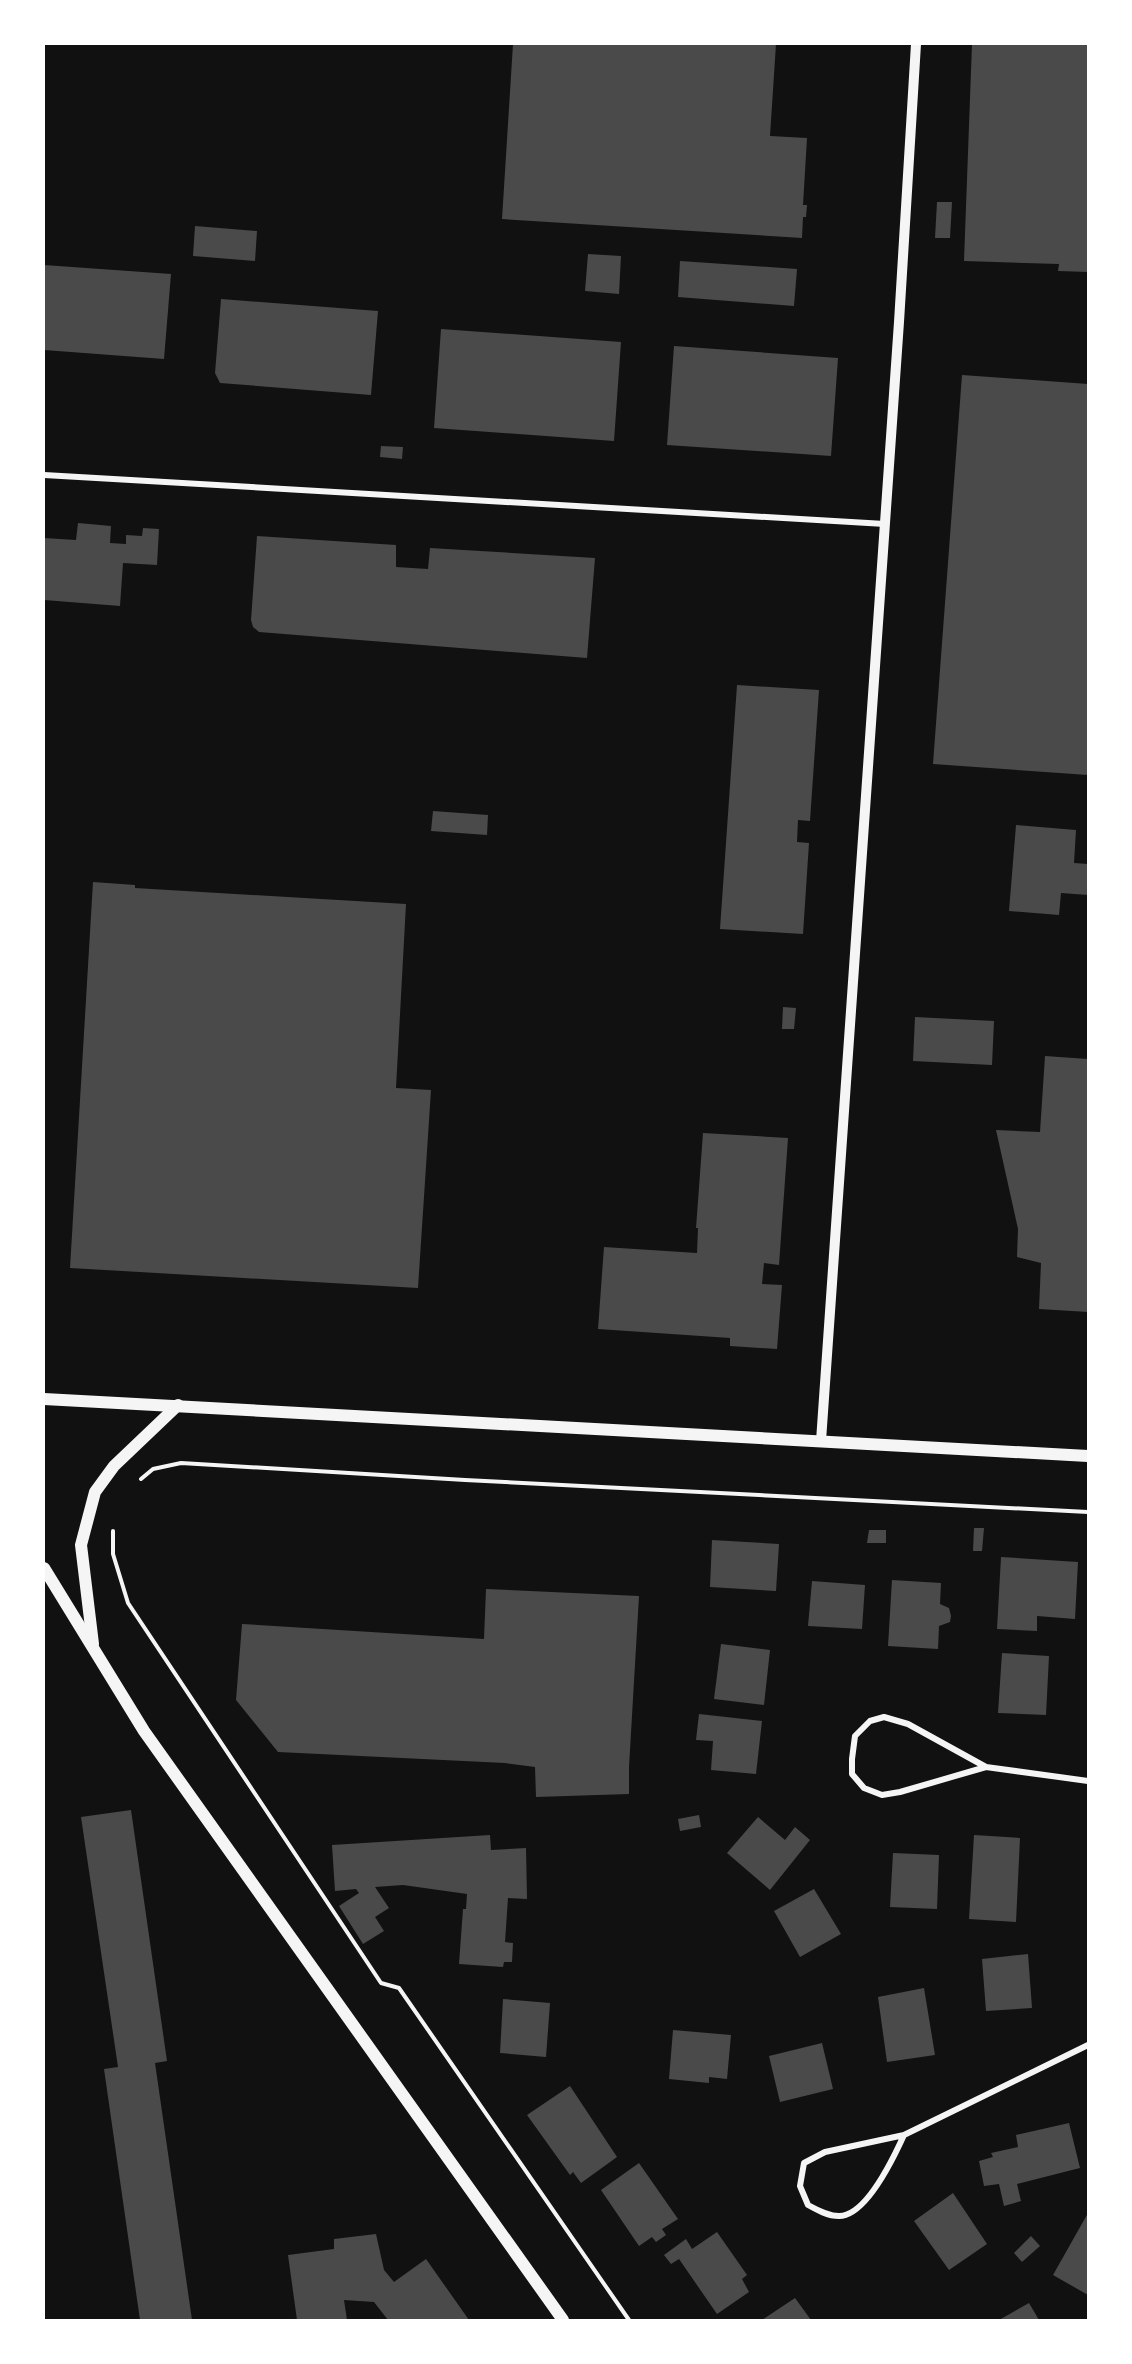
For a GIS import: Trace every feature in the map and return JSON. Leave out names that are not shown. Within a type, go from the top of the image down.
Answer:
[{"type":"main road","points":[[44,1399],[1089,1456]]},
{"type":"main road","points":[[94,1649],[81,1545],[95,1492],[114,1466],[178,1405]]},
{"type":"main road","points":[[44,1568],[144,1731],[563,2320]]},
{"type":"street","points":[[821,1441],[916,44]]},
{"type":"street","points":[[44,475],[885,524]]},
{"type":"street","points":[[986,1767],[882,1795],[864,1788],[852,1774],[855,1736],[870,1721],[884,1717],[908,1724],[986,1767],[1089,1781]]},
{"type":"street","points":[[904,2135],[884,2175],[858,2209],[840,2216],[826,2214],[808,2205],[800,2186],[804,2163],[825,2152],[904,2135],[1089,2044]]},
{"type":"path","points":[[138,1482],[153,1469],[182,1462],[465,1480],[1089,1512]]},
{"type":"path","points":[[115,1521],[113,1554],[128,1603],[233,1756],[381,1983],[399,1988],[629,2320]]},
{"type":"building","points":[[513,44],[776,44],[770,136],[807,138],[803,205],[807,205],[806,217],[803,217],[802,238],[502,219]]},
{"type":"building","points":[[972,44],[1088,44],[1088,272],[1058,271],[1059,264],[964,261]]},
{"type":"building","points":[[937,202],[952,202],[950,238],[935,238]]},
{"type":"building","points":[[195,226],[257,231],[255,261],[193,256]]},
{"type":"building","points":[[588,254],[621,256],[619,294],[585,291]]},
{"type":"building","points":[[680,261],[797,269],[794,306],[678,297]]},
{"type":"building","points":[[44,265],[171,274],[164,359],[44,350]]},
{"type":"building","points":[[221,299],[378,311],[371,395],[220,383],[215,373]]},
{"type":"building","points":[[441,329],[621,342],[614,441],[434,428]]},
{"type":"building","points":[[674,346],[838,358],[831,456],[667,445]]},
{"type":"building","points":[[962,375],[1088,384],[1088,775],[933,764]]},
{"type":"building","points":[[381,446],[403,447],[402,459],[380,457]]},
{"type":"building","points":[[78,523],[111,526],[110,543],[126,544],[126,535],[142,536],[143,528],[159,529],[157,565],[123,563],[120,606],[44,600],[44,538],[76,540]]},
{"type":"building","points":[[257,536],[396,545],[396,567],[428,569],[430,548],[595,558],[587,658],[259,632],[253,627],[251,620]]},
{"type":"building","points":[[737,685],[819,690],[810,821],[798,820],[797,842],[809,843],[803,934],[720,929]]},
{"type":"building","points":[[433,811],[488,815],[487,835],[431,831]]},
{"type":"building","points":[[1016,825],[1076,830],[1074,863],[1088,864],[1088,895],[1061,893],[1059,915],[1009,911]]},
{"type":"building","points":[[93,882],[135,885],[135,888],[406,904],[396,1088],[431,1090],[418,1288],[70,1268]]},
{"type":"building","points":[[783,1007],[796,1008],[794,1029],[782,1029]]},
{"type":"building","points":[[915,1017],[994,1021],[992,1065],[913,1061]]},
{"type":"building","points":[[1045,1056],[1088,1059],[1088,1312],[1039,1309],[1041,1263],[1017,1257],[1018,1229],[996,1130],[1040,1132]]},
{"type":"building","points":[[703,1133],[788,1138],[779,1265],[764,1263],[762,1284],[782,1285],[777,1349],[730,1346],[730,1338],[598,1329],[604,1247],[697,1253],[698,1228],[696,1228]]},
{"type":"building","points":[[974,1528],[984,1528],[982,1551],[973,1551]]},
{"type":"building","points":[[869,1530],[886,1530],[886,1543],[867,1543]]},
{"type":"building","points":[[712,1540],[779,1544],[776,1591],[710,1587]]},
{"type":"building","points":[[1001,1557],[1078,1562],[1075,1619],[1037,1616],[1037,1631],[997,1629]]},
{"type":"building","points":[[892,1580],[941,1583],[940,1604],[949,1608],[951,1616],[950,1622],[939,1626],[938,1649],[888,1646]]},
{"type":"building","points":[[812,1581],[865,1585],[862,1629],[808,1626]]},
{"type":"building","points":[[486,1589],[639,1596],[629,1794],[536,1797],[535,1767],[505,1763],[278,1752],[236,1700],[242,1624],[484,1639]]},
{"type":"building","points":[[721,1644],[770,1650],[764,1705],[714,1699]]},
{"type":"building","points":[[1002,1653],[1049,1656],[1046,1715],[998,1713]]},
{"type":"building","points":[[699,1714],[762,1721],[756,1774],[711,1770],[713,1741],[696,1740]]},
{"type":"building","points":[[131,1810],[167,2061],[155,2063],[192,2320],[140,2320],[104,2069],[118,2067],[81,1817]]},
{"type":"building","points":[[699,1815],[701,1827],[680,1831],[678,1819]]},
{"type":"building","points":[[758,1817],[785,1840],[795,1827],[810,1840],[770,1890],[727,1853]]},
{"type":"building","points":[[490,1835],[491,1850],[526,1848],[527,1899],[508,1898],[505,1942],[513,1943],[512,1962],[504,1962],[503,1967],[459,1964],[463,1909],[466,1909],[467,1894],[403,1885],[375,1887],[389,1908],[375,1917],[384,1931],[363,1944],[339,1906],[359,1893],[356,1889],[335,1891],[332,1845]]},
{"type":"building","points":[[974,1835],[1020,1838],[1016,1922],[969,1919]]},
{"type":"building","points":[[893,1853],[939,1855],[937,1909],[890,1907]]},
{"type":"building","points":[[814,1889],[841,1934],[800,1957],[774,1911]]},
{"type":"building","points":[[1028,1954],[1032,2008],[986,2011],[982,1959]]},
{"type":"building","points":[[924,1988],[935,2055],[887,2062],[878,1997]]},
{"type":"building","points":[[503,1999],[550,2003],[546,2057],[500,2053]]},
{"type":"building","points":[[673,2030],[731,2035],[727,2079],[709,2077],[709,2083],[669,2079]]},
{"type":"building","points":[[822,2043],[833,2089],[780,2102],[769,2056]]},
{"type":"building","points":[[570,2086],[617,2157],[581,2183],[573,2172],[570,2175],[527,2115]]},
{"type":"building","points":[[1069,2123],[1080,2168],[1017,2184],[1021,2201],[1004,2206],[999,2184],[984,2186],[979,2161],[993,2157],[991,2153],[1018,2147],[1016,2135]]},
{"type":"building","points":[[639,2163],[678,2219],[662,2229],[666,2235],[656,2242],[652,2237],[639,2246],[601,2190]]},
{"type":"building","points":[[953,2193],[987,2244],[949,2270],[914,2221]]},
{"type":"building","points":[[1088,2213],[1088,2295],[1053,2275]]},
{"type":"building","points":[[717,2232],[747,2275],[742,2279],[749,2292],[717,2314],[679,2259],[671,2264],[664,2255],[686,2239],[692,2249]]},
{"type":"building","points":[[376,2234],[384,2270],[394,2282],[426,2259],[469,2320],[388,2320],[374,2302],[344,2300],[347,2320],[297,2320],[288,2255],[334,2249],[334,2239]]},
{"type":"building","points":[[1031,2236],[1040,2246],[1022,2262],[1014,2253]]},
{"type":"building","points":[[795,2298],[811,2320],[762,2320]]},
{"type":"building","points":[[1029,2303],[1039,2320],[999,2320]]}]
